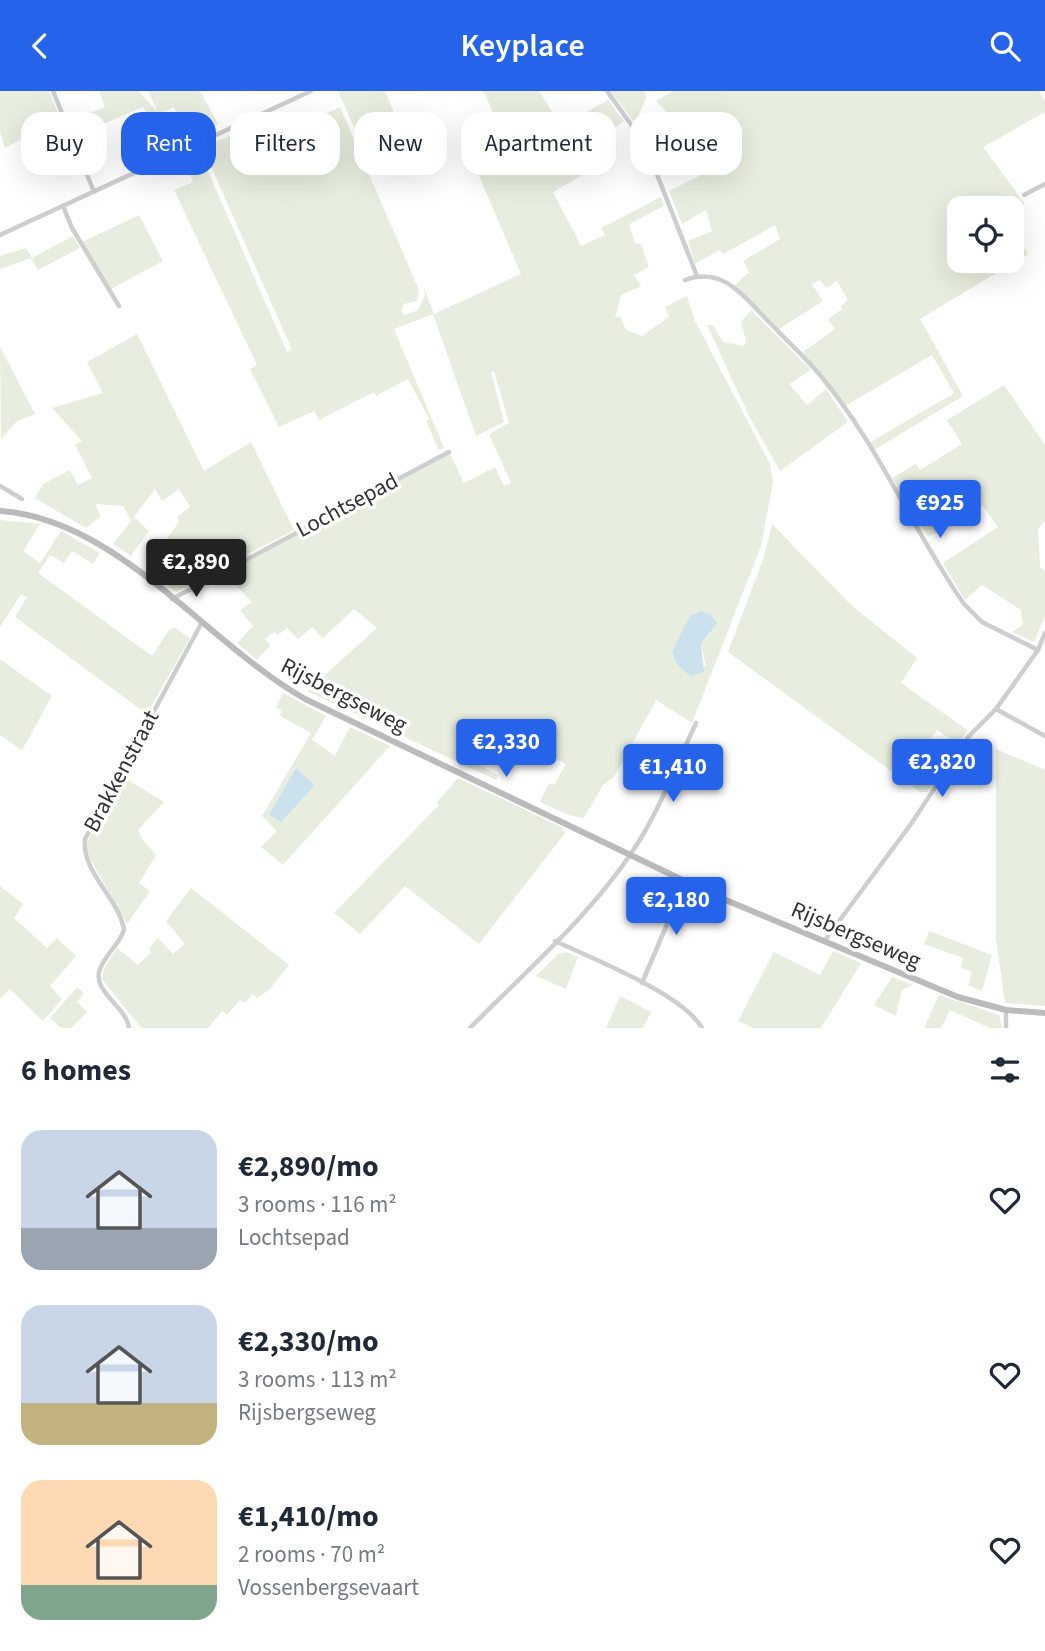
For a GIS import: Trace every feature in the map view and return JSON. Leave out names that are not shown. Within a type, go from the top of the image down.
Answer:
[{"type":"main road","name":"Rijsbergseweg","points":[[0,510],[47,518],[83,534],[120,557],[262,672],[305,699],[685,882],[958,997],[1006,1010],[1045,1013]]},
{"type":"street","points":[[53,91],[94,192]]},
{"type":"street","points":[[0,235],[311,91]]},
{"type":"street","points":[[607,91],[645,143],[697,276]]},
{"type":"street","points":[[1024,195],[1045,184]]},
{"type":"street","points":[[63,206],[72,228],[119,306]]},
{"type":"street","points":[[685,281],[697,276],[716,278],[731,285],[820,375],[866,441],[964,604],[982,622],[1038,650]]},
{"type":"street","name":"Lochtsepad","points":[[172,599],[449,452]]},
{"type":"street","points":[[0,486],[22,499]]},
{"type":"street","name":"Brakkenstraat","points":[[129,1028],[125,1014],[100,983],[99,971],[124,930],[120,915],[88,858],[85,838],[201,624]]},
{"type":"street","points":[[825,940],[911,824],[969,736],[996,709],[1038,650],[1045,632]]},
{"type":"street","points":[[996,709],[1045,736]]},
{"type":"street","points":[[470,1028],[592,903],[630,855],[656,809],[696,723]]},
{"type":"street","points":[[642,983],[685,882]]},
{"type":"street","points":[[555,941],[642,983],[688,1012],[702,1028]]},
{"type":"street","points":[[1006,1010],[1006,1028]]},
{"type":"green space","points":[[0,91],[49,91],[58,112],[21,112],[21,139],[5,148],[0,132]]},
{"type":"green space","points":[[99,91],[142,91],[139,92],[158,112],[146,112],[143,107],[131,112],[121,112],[121,116],[107,122],[107,112],[92,112],[105,107]]},
{"type":"green space","points":[[148,91],[200,91],[211,112],[176,112],[174,107],[158,112]]},
{"type":"green space","points":[[338,91],[385,91],[394,112],[354,112],[354,127]]},
{"type":"green space","points":[[483,91],[539,91],[552,112],[493,112]]},
{"type":"green space","points":[[610,91],[645,91],[646,98],[640,112],[630,112],[630,117]]},
{"type":"green space","points":[[673,91],[1039,91],[1045,100],[1045,112],[983,147],[1019,196],[947,196],[947,273],[996,273],[920,319],[963,396],[874,450],[869,443],[954,393],[932,355],[845,406],[803,352],[835,329],[828,319],[842,309],[841,306],[848,300],[837,281],[826,288],[820,280],[812,284],[823,301],[779,329],[735,285],[749,272],[743,261],[780,239],[775,225],[723,254],[719,250],[695,264],[688,241],[712,231],[706,210],[682,224],[669,191],[701,175],[742,175],[742,112],[666,112],[656,101]]},
{"type":"green space","points":[[608,100],[624,121],[616,127],[616,112],[586,112]]},
{"type":"green space","points":[[340,107],[354,139],[354,175],[369,175],[419,290],[417,301],[404,304],[401,311],[405,315],[418,310],[425,295],[424,288],[434,314],[521,274],[479,175],[582,175],[553,192],[581,246],[605,235],[601,228],[661,197],[664,206],[629,224],[635,243],[641,244],[649,267],[634,275],[641,286],[621,295],[615,318],[620,316],[626,330],[642,336],[669,317],[665,307],[687,296],[695,321],[770,464],[773,482],[761,546],[692,723],[656,700],[614,777],[603,785],[584,818],[568,815],[540,802],[549,783],[554,785],[566,764],[495,729],[480,766],[498,775],[496,780],[307,691],[377,628],[354,609],[323,638],[312,627],[298,639],[287,628],[278,635],[274,632],[265,639],[270,646],[257,660],[237,643],[253,626],[240,610],[252,602],[223,572],[450,454],[464,483],[495,467],[504,486],[511,483],[489,434],[509,423],[494,371],[491,372],[504,422],[476,436],[433,314],[394,329],[444,448],[439,450],[426,421],[429,419],[408,379],[376,396],[374,392],[319,420],[314,411],[279,427],[250,369],[257,365],[174,190],[193,182],[190,175],[210,175],[287,352],[292,350],[215,175],[216,142],[230,136],[230,175],[340,175],[340,112],[329,112]],"holes":[[[684,630],[711,632],[701,644],[706,666],[676,663],[672,651]]]},
{"type":"green space","points":[[139,215],[163,261],[111,289],[82,242]]},
{"type":"green space","points":[[73,236],[80,248],[38,270],[31,258],[0,269],[0,256],[26,248],[32,258]]},
{"type":"green space","points":[[751,310],[811,370],[789,384],[807,405],[826,389],[848,422],[780,471],[749,416],[707,325],[713,325],[723,342],[744,346],[746,341],[741,322]]},
{"type":"green space","points":[[137,334],[204,471],[251,442],[294,530],[176,592],[146,567],[179,522],[177,517],[190,507],[179,489],[162,501],[155,489],[134,517],[149,531],[131,556],[113,544],[131,521],[123,506],[95,504],[101,516],[86,528],[35,498],[43,484],[70,470],[78,485],[92,478],[75,445],[82,441],[52,408],[103,393],[87,362]]},
{"type":"green space","points":[[0,347],[35,414],[17,421],[1,439]]},
{"type":"green space","points":[[1004,385],[1045,445],[1045,521],[1038,529],[1040,567],[1045,571],[1045,616],[1034,642],[1012,632],[1023,625],[1021,610],[982,585],[965,600],[943,563],[998,527],[983,506],[928,537],[892,478],[916,464],[920,470],[962,444],[947,420]]},
{"type":"green space","points":[[0,520],[40,524],[23,551],[40,563],[61,531],[100,553],[93,564],[72,551],[64,563],[50,555],[38,573],[152,656],[169,630],[174,627],[190,638],[147,714],[15,617],[27,597],[21,594],[0,627]]},
{"type":"green space","points":[[772,524],[852,606],[917,658],[901,683],[967,730],[959,745],[937,730],[927,744],[947,761],[927,792],[920,792],[728,652],[764,557]]},
{"type":"green space","points":[[0,659],[52,696],[22,750],[0,735]]},
{"type":"green space","points":[[283,693],[326,716],[312,740],[335,756],[350,727],[390,746],[283,865],[261,847],[277,831],[262,816],[311,733],[280,716],[281,710],[276,707]]},
{"type":"green space","points":[[996,749],[1045,770],[1045,1006],[1005,1003],[996,939]]},
{"type":"green space","points":[[122,776],[164,802],[138,830],[156,855],[139,883],[150,891],[127,924],[88,855],[86,844]]},
{"type":"green space","points":[[458,778],[561,827],[565,833],[479,944],[405,886],[360,934],[334,913],[439,805],[437,802]]},
{"type":"green space","points":[[0,886],[23,904],[14,918],[47,948],[57,938],[76,956],[50,986],[62,999],[43,1021],[10,989],[0,999]]},
{"type":"green space","points":[[191,888],[289,965],[269,990],[257,998],[253,994],[245,1003],[240,1000],[227,1015],[222,1011],[208,1028],[141,1028],[102,979],[104,969],[117,948],[138,965],[151,952],[149,948],[158,938],[173,954],[185,944],[166,921]]},
{"type":"green space","points":[[929,931],[992,955],[982,991],[968,985],[972,972],[960,967],[963,958],[924,944]]},
{"type":"green space","points":[[833,951],[861,963],[821,1028],[753,1028],[738,1021],[774,952],[820,975]]},
{"type":"green space","points":[[566,952],[578,957],[566,989],[536,976],[558,954]]},
{"type":"green space","points":[[892,977],[913,985],[902,990],[896,1016],[874,1005]]},
{"type":"green space","points":[[77,987],[84,993],[77,1002],[87,1012],[71,1028],[61,1028],[50,1018]]},
{"type":"green space","points":[[939,995],[999,1015],[1002,1028],[990,1028],[950,1010],[941,1028],[924,1028]]},
{"type":"green space","points":[[620,996],[651,1012],[643,1028],[606,1028]]},
{"type":"water","points":[[701,611],[711,615],[717,623],[701,644],[704,672],[690,676],[676,663],[672,651],[690,616]]},
{"type":"water","points":[[296,768],[315,785],[281,822],[269,815]]}]
